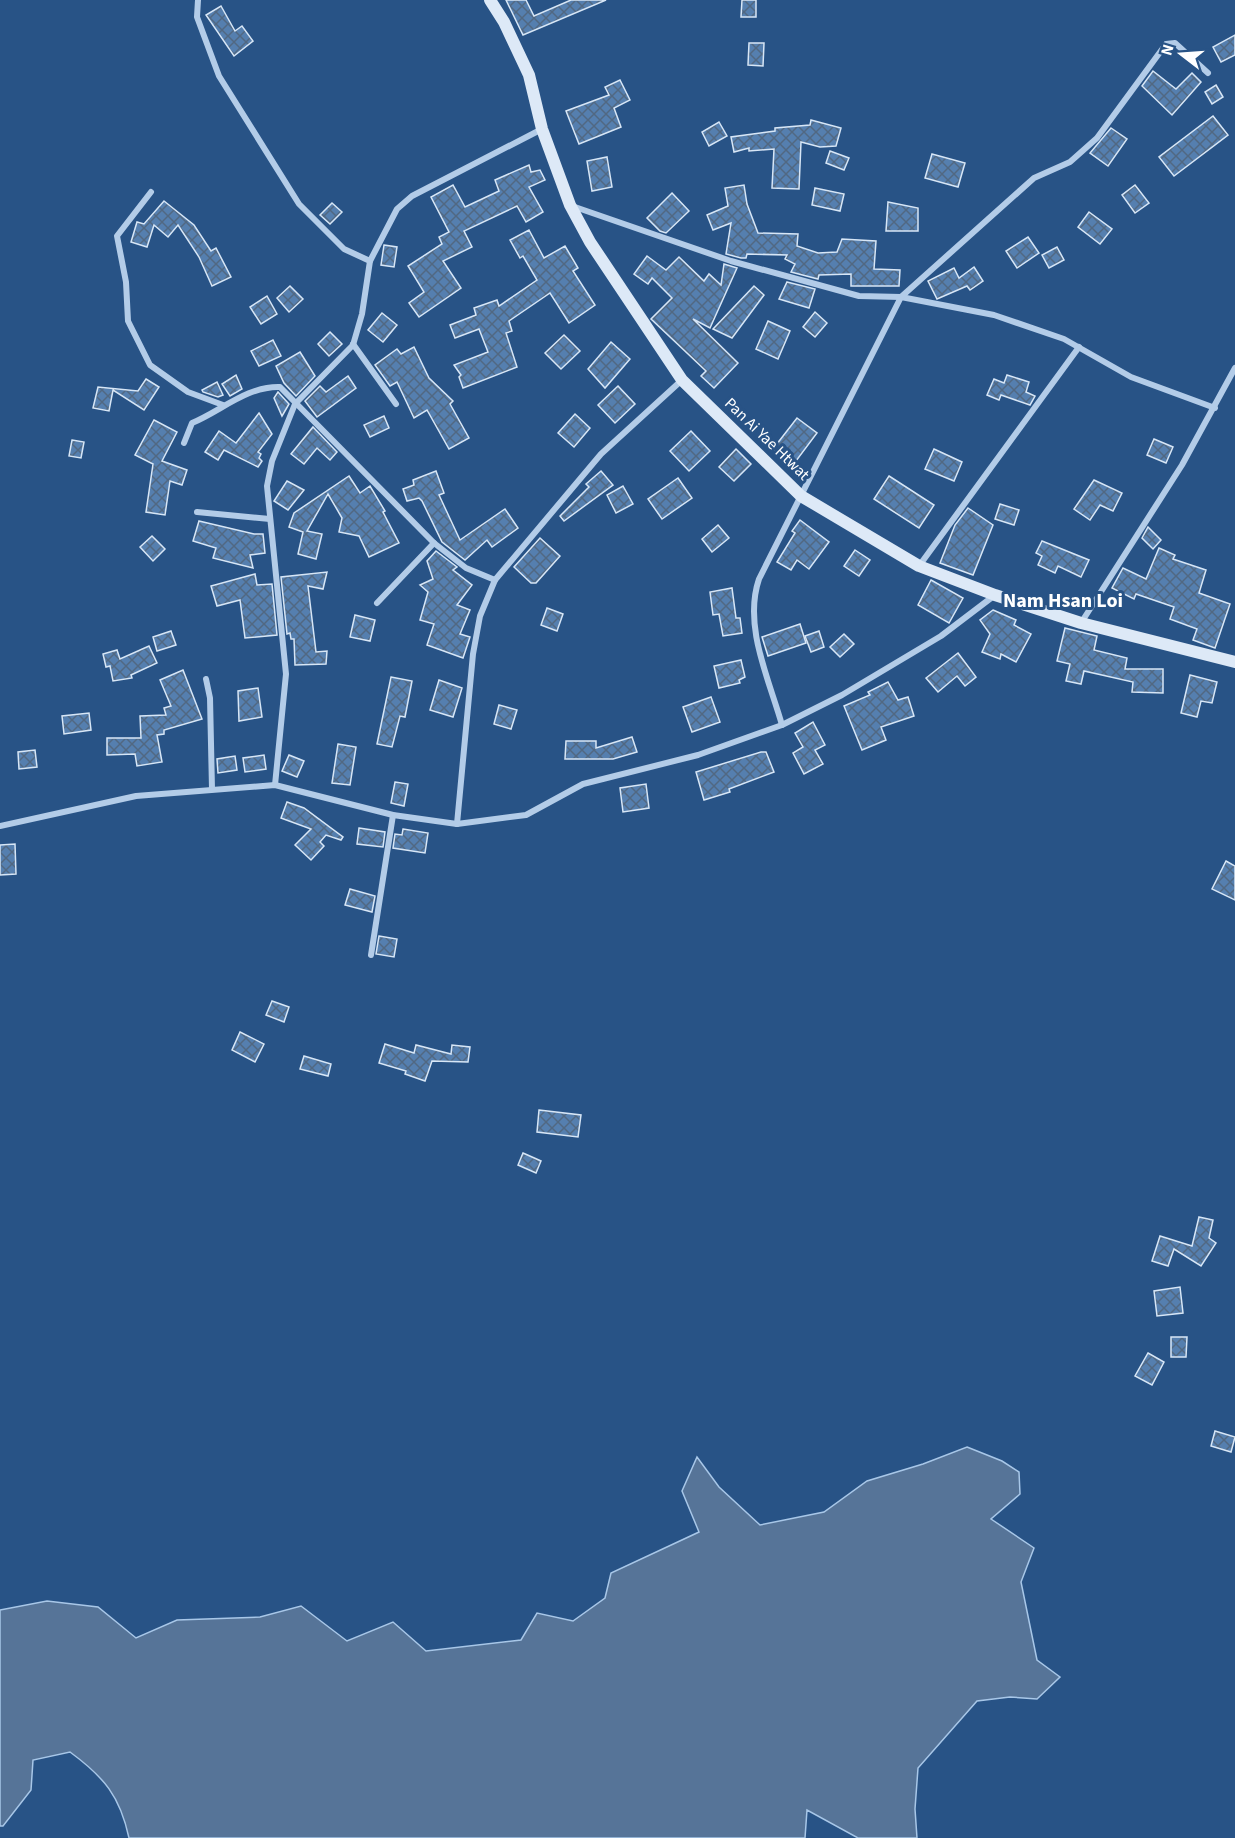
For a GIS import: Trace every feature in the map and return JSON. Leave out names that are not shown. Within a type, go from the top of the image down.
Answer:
[{"type":"street","points":[[198,0],[197,16],[219,76],[299,204],[344,249],[370,261]]},
{"type":"street","name":"Pan Ai Yae Htwat","points":[[490,0],[504,22],[529,75],[542,129],[570,205],[590,242],[682,380],[801,496],[919,566],[995,595],[1081,623],[1235,662]]},
{"type":"street","points":[[782,725],[752,619],[753,596],[759,579],[900,297],[1034,178],[1070,162],[1097,138],[1166,44],[1175,43],[1184,49],[1208,73]]},
{"type":"street","points":[[275,785],[286,674],[267,486],[272,461],[295,404],[353,344],[362,314],[370,261],[397,209],[412,196],[542,129]]},
{"type":"street","points":[[151,192],[117,236],[126,282],[128,321],[150,364],[188,392],[223,405]]},
{"type":"street","points":[[570,205],[731,261],[859,296],[900,297],[993,315],[1064,339],[1131,377],[1215,408]]},
{"type":"street","points":[[353,344],[396,404]]},
{"type":"street","points":[[919,566],[1079,347]]},
{"type":"street","points":[[1081,623],[1182,465],[1235,368]]},
{"type":"street","points":[[457,824],[473,654],[480,616],[495,580],[601,454],[682,380]]},
{"type":"street","points":[[184,443],[192,423],[212,415],[223,405],[266,387],[280,387],[434,543],[466,568],[495,580]]},
{"type":"street","points":[[197,512],[270,519]]},
{"type":"street","points":[[377,603],[434,543]]},
{"type":"street","points":[[0,826],[136,796],[275,785],[393,815],[457,824],[526,815],[583,784],[698,755],[782,725],[842,694],[941,636],[995,595]]},
{"type":"street","points":[[206,679],[210,698],[212,789]]},
{"type":"street","points":[[371,955],[393,815]]},
{"type":"water","points":[[967,1447],[1002,1461],[1019,1472],[1020,1494],[991,1519],[1034,1548],[1021,1582],[1037,1660],[1060,1677],[1037,1699],[1010,1697],[977,1701],[918,1768],[915,1809],[917,1838],[858,1838],[807,1810],[805,1838],[129,1838],[121,1810],[109,1789],[92,1770],[70,1752],[33,1760],[31,1790],[3,1826],[0,1826],[0,1610],[47,1601],[98,1607],[136,1638],[177,1620],[260,1617],[301,1606],[347,1641],[393,1622],[426,1651],[521,1640],[537,1613],[573,1621],[605,1598],[611,1573],[699,1532],[682,1491],[697,1457],[719,1487],[760,1525],[824,1512],[867,1481],[923,1464]]},
{"type":"building","points":[[506,0],[526,0],[534,16],[571,0],[606,0],[523,35]]},
{"type":"building","points":[[742,0],[756,0],[756,17],[741,17]]},
{"type":"building","points":[[221,6],[235,31],[242,26],[253,41],[234,56],[206,15]]},
{"type":"building","points":[[1235,35],[1235,55],[1221,62],[1213,47]]},
{"type":"building","points":[[749,43],[764,43],[763,66],[748,65]]},
{"type":"building","points":[[1153,71],[1176,89],[1192,73],[1201,82],[1172,115],[1142,86]]},
{"type":"building","points":[[620,80],[630,100],[614,108],[621,127],[579,144],[566,111],[609,95],[605,87]]},
{"type":"building","points":[[1216,85],[1223,97],[1212,104],[1205,92]]},
{"type":"building","points":[[1213,116],[1228,135],[1174,176],[1159,157]]},
{"type":"building","points":[[811,120],[841,128],[836,146],[820,147],[801,142],[799,189],[772,188],[774,149],[749,151],[749,148],[734,152],[731,137],[775,131],[775,128],[810,125]]},
{"type":"building","points":[[719,122],[727,136],[709,146],[702,132]]},
{"type":"building","points":[[1111,128],[1127,139],[1108,166],[1090,153]]},
{"type":"building","points":[[830,151],[849,158],[844,170],[826,163]]},
{"type":"building","points":[[932,154],[965,163],[958,187],[925,178]]},
{"type":"building","points":[[607,157],[612,187],[592,191],[587,161]]},
{"type":"building","points":[[529,165],[531,172],[540,170],[545,180],[529,187],[543,212],[526,222],[517,206],[464,231],[472,247],[443,261],[461,288],[419,317],[409,303],[424,292],[408,266],[442,244],[439,237],[449,232],[431,197],[453,185],[465,207],[499,191],[495,180]]},
{"type":"building","points":[[744,185],[747,204],[758,233],[798,234],[797,246],[818,253],[837,252],[842,239],[876,241],[874,269],[900,270],[899,286],[851,286],[851,274],[819,275],[818,279],[791,272],[795,264],[785,259],[787,255],[747,254],[746,258],[741,258],[726,254],[731,223],[713,230],[707,215],[728,206],[725,188]]},
{"type":"building","points":[[1135,185],[1149,203],[1135,213],[1122,195]]},
{"type":"building","points":[[815,188],[844,194],[840,211],[812,205]]},
{"type":"building","points":[[672,193],[689,211],[666,233],[660,231],[647,218]]},
{"type":"building","points":[[164,201],[194,225],[211,251],[216,248],[231,277],[212,286],[199,257],[178,225],[168,237],[154,225],[147,247],[131,242],[137,222],[144,224]]},
{"type":"building","points":[[888,202],[918,208],[918,231],[886,231]]},
{"type":"building","points":[[332,203],[342,212],[330,224],[320,215]]},
{"type":"building","points":[[1089,212],[1112,229],[1100,244],[1078,227]]},
{"type":"building","points":[[529,230],[544,258],[565,246],[578,268],[573,271],[595,305],[569,323],[550,293],[509,321],[512,331],[506,333],[517,367],[463,388],[459,377],[461,375],[454,365],[488,352],[479,329],[455,338],[450,325],[476,315],[474,308],[497,300],[499,306],[537,280],[523,256],[520,258],[510,240]]},
{"type":"building","points":[[1028,237],[1039,253],[1017,268],[1006,251]]},
{"type":"building","points":[[384,245],[397,247],[394,267],[381,265]]},
{"type":"building","points":[[1057,247],[1064,260],[1049,268],[1042,255]]},
{"type":"building","points":[[647,256],[666,270],[679,257],[704,281],[709,274],[721,285],[724,264],[737,268],[710,328],[693,319],[738,363],[714,388],[701,376],[706,371],[651,319],[672,298],[652,278],[648,284],[634,274]]},
{"type":"building","points":[[974,267],[983,281],[970,290],[967,286],[937,299],[928,281],[954,268],[959,278]]},
{"type":"building","points":[[787,282],[815,289],[809,308],[779,299]]},
{"type":"building","points":[[290,286],[303,299],[289,312],[277,298]]},
{"type":"building","points":[[754,286],[764,295],[732,338],[713,329]]},
{"type":"building","points":[[267,296],[277,314],[261,324],[250,307]]},
{"type":"building","points":[[815,312],[827,323],[815,337],[803,327]]},
{"type":"building","points":[[382,313],[397,325],[383,342],[368,330]]},
{"type":"building","points":[[768,321],[790,331],[778,359],[756,349]]},
{"type":"building","points":[[330,332],[342,344],[329,356],[318,344]]},
{"type":"building","points":[[564,335],[580,351],[561,369],[545,353]]},
{"type":"building","points":[[273,340],[281,356],[259,366],[251,351]]},
{"type":"building","points":[[611,342],[630,359],[605,388],[588,369]]},
{"type":"building","points":[[414,347],[429,378],[453,401],[450,404],[469,438],[449,449],[427,410],[414,418],[397,382],[390,386],[375,365],[397,349],[401,354]]},
{"type":"building","points":[[300,352],[315,376],[296,396],[284,383],[276,366]]},
{"type":"building","points":[[236,375],[242,389],[230,396],[222,384]]},
{"type":"building","points":[[1007,375],[1029,382],[1026,392],[1035,396],[1030,405],[1001,395],[999,400],[987,395],[994,379],[1004,383]]},
{"type":"building","points":[[348,376],[356,388],[317,417],[305,401],[320,386],[326,392]]},
{"type":"building","points":[[146,379],[159,387],[144,410],[113,390],[109,411],[93,408],[98,387],[138,391]]},
{"type":"building","points":[[217,382],[223,395],[218,397],[203,392],[202,390]]},
{"type":"building","points":[[618,386],[635,404],[615,423],[598,405]]},
{"type":"building","points":[[278,392],[289,404],[282,416],[274,398]]},
{"type":"building","points":[[259,413],[272,434],[258,452],[261,454],[259,458],[262,461],[258,467],[224,450],[218,460],[205,452],[219,431],[236,443]]},
{"type":"building","points":[[575,414],[590,428],[574,447],[558,433]]},
{"type":"building","points":[[384,416],[389,428],[370,437],[364,425]]},
{"type":"building","points":[[797,418],[817,433],[793,465],[773,449]]},
{"type":"building","points":[[154,420],[177,432],[162,461],[187,470],[182,485],[170,481],[165,515],[146,512],[153,464],[135,455]]},
{"type":"building","points":[[313,427],[337,452],[330,460],[317,448],[304,464],[291,454]]},
{"type":"building","points":[[691,431],[710,451],[689,471],[670,451]]},
{"type":"building","points":[[1154,439],[1173,447],[1166,463],[1147,455]]},
{"type":"building","points":[[72,440],[84,442],[81,458],[69,456]]},
{"type":"building","points":[[736,449],[751,464],[734,481],[719,467]]},
{"type":"building","points":[[934,449],[962,462],[954,481],[925,469]]},
{"type":"building","points":[[436,471],[444,493],[439,495],[460,540],[505,509],[518,528],[492,547],[487,540],[465,560],[442,542],[422,501],[419,498],[407,501],[403,489],[414,485],[413,480]]},
{"type":"building","points":[[601,471],[613,485],[564,521],[560,516],[589,487],[586,484]]},
{"type":"building","points":[[349,476],[360,493],[370,486],[385,511],[383,512],[399,543],[369,557],[359,536],[339,532],[342,518],[328,494],[307,531],[322,534],[316,559],[298,554],[303,532],[289,527],[294,513]]},
{"type":"building","points":[[889,476],[934,505],[919,528],[874,499]]},
{"type":"building","points":[[678,478],[692,498],[662,519],[648,499]]},
{"type":"building","points":[[1094,480],[1122,493],[1113,511],[1100,505],[1090,520],[1074,509]]},
{"type":"building","points":[[287,481],[304,490],[288,510],[274,501]]},
{"type":"building","points":[[623,486],[633,504],[616,513],[607,495]]},
{"type":"building","points":[[1000,504],[1019,510],[1014,525],[995,519]]},
{"type":"building","points":[[968,508],[993,525],[973,575],[940,563],[955,525]]},
{"type":"building","points":[[800,520],[829,542],[809,569],[797,560],[791,570],[777,562],[795,533],[792,531]]},
{"type":"building","points":[[199,521],[263,534],[265,553],[250,555],[253,568],[213,558],[216,548],[193,541]]},
{"type":"building","points":[[718,525],[729,538],[712,552],[702,539]]},
{"type":"building","points":[[1148,527],[1161,540],[1153,549],[1142,538]]},
{"type":"building","points":[[152,536],[165,549],[153,561],[140,547]]},
{"type":"building","points":[[540,538],[560,556],[536,583],[531,583],[514,567]]},
{"type":"building","points":[[1042,541],[1089,560],[1081,577],[1058,566],[1055,573],[1038,565],[1042,556],[1036,553]]},
{"type":"building","points":[[1159,548],[1175,555],[1173,559],[1206,570],[1199,593],[1230,604],[1215,648],[1193,640],[1197,629],[1170,619],[1174,607],[1136,594],[1134,599],[1112,588],[1123,568],[1146,579]]},
{"type":"building","points":[[855,550],[870,560],[859,576],[844,566]]},
{"type":"building","points":[[436,551],[457,567],[453,570],[472,585],[457,605],[470,610],[460,634],[470,637],[463,658],[427,645],[434,624],[420,620],[428,592],[420,585],[433,579],[427,561]]},
{"type":"building","points":[[327,572],[323,589],[308,586],[316,652],[327,651],[326,664],[295,665],[294,639],[291,639],[290,633],[287,634],[281,577]]},
{"type":"building","points":[[255,574],[257,585],[272,584],[277,635],[245,638],[240,600],[217,606],[211,586]]},
{"type":"building","points":[[931,580],[963,598],[949,623],[918,605]]},
{"type":"building","points":[[732,588],[736,618],[740,618],[742,633],[723,636],[719,614],[713,615],[710,592]]},
{"type":"building","points":[[547,608],[563,614],[557,631],[541,625]]},
{"type":"building","points":[[993,610],[1016,620],[1014,625],[1031,634],[1016,662],[1001,654],[1000,659],[982,652],[990,634],[980,620]]},
{"type":"building","points":[[355,615],[375,620],[370,641],[350,637]]},
{"type":"building","points":[[800,624],[806,643],[768,656],[762,637]]},
{"type":"building","points":[[1065,628],[1097,636],[1094,650],[1127,658],[1125,669],[1163,669],[1163,693],[1132,692],[1133,682],[1084,671],[1081,684],[1066,681],[1070,664],[1057,661]]},
{"type":"building","points":[[171,631],[176,645],[157,651],[153,637]]},
{"type":"building","points":[[819,631],[824,647],[811,652],[805,636]]},
{"type":"building","points":[[844,634],[854,644],[840,657],[830,647]]},
{"type":"building","points":[[149,646],[157,663],[131,675],[132,678],[113,681],[110,666],[106,667],[103,654],[117,650],[120,659]]},
{"type":"building","points":[[958,653],[976,677],[965,686],[957,676],[938,692],[926,678]]},
{"type":"building","points":[[741,660],[745,677],[739,680],[740,683],[719,688],[714,666]]},
{"type":"building","points":[[183,670],[202,719],[164,730],[164,734],[157,735],[162,762],[137,766],[135,754],[107,755],[107,738],[141,738],[140,716],[166,715],[164,708],[171,706],[160,680]]},
{"type":"building","points":[[1190,675],[1217,682],[1212,703],[1201,701],[1197,717],[1181,713]]},
{"type":"building","points":[[391,677],[412,681],[405,717],[400,716],[392,747],[377,744]]},
{"type":"building","points":[[439,680],[462,688],[453,717],[430,710]]},
{"type":"building","points":[[888,682],[898,700],[908,697],[914,716],[881,727],[886,740],[862,750],[844,706],[870,695],[868,692]]},
{"type":"building","points":[[258,688],[262,717],[239,721],[238,691]]},
{"type":"building","points":[[711,697],[720,722],[692,732],[683,707]]},
{"type":"building","points":[[499,705],[517,710],[511,729],[494,724]]},
{"type":"building","points":[[89,713],[91,730],[64,734],[62,716]]},
{"type":"building","points":[[813,722],[825,745],[815,750],[823,764],[804,774],[793,753],[803,747],[795,733]]},
{"type":"building","points":[[632,737],[637,752],[613,759],[565,759],[566,741],[596,741],[596,748]]},
{"type":"building","points":[[338,744],[356,747],[350,785],[332,783]]},
{"type":"building","points":[[35,750],[37,767],[19,769],[18,752]]},
{"type":"building","points":[[766,752],[774,772],[729,789],[730,792],[704,800],[696,772]]},
{"type":"building","points":[[264,755],[266,769],[245,772],[243,758]]},
{"type":"building","points":[[289,755],[304,761],[297,777],[282,771]]},
{"type":"building","points":[[235,756],[237,770],[218,773],[217,759]]},
{"type":"building","points":[[395,782],[408,784],[404,806],[391,803]]},
{"type":"building","points":[[646,784],[649,808],[623,812],[620,788]]},
{"type":"building","points":[[287,802],[304,808],[343,837],[341,840],[326,835],[320,842],[324,846],[311,860],[295,845],[311,829],[281,818]]},
{"type":"building","points":[[359,828],[385,832],[383,847],[357,844]]},
{"type":"building","points":[[403,829],[428,833],[425,853],[393,848],[395,834],[402,835]]},
{"type":"building","points":[[15,844],[16,874],[0,875],[0,845]]},
{"type":"building","points":[[1226,861],[1235,866],[1235,900],[1212,889]]},
{"type":"building","points":[[350,889],[375,896],[372,912],[345,905]]},
{"type":"building","points":[[379,936],[397,939],[394,957],[376,954]]},
{"type":"building","points":[[272,1001],[289,1007],[284,1022],[266,1015]]},
{"type":"building","points":[[240,1032],[264,1044],[255,1062],[232,1050]]},
{"type":"building","points":[[385,1044],[414,1053],[416,1045],[451,1054],[452,1045],[470,1047],[468,1062],[432,1061],[425,1081],[405,1074],[406,1071],[379,1063]]},
{"type":"building","points":[[304,1056],[331,1064],[328,1076],[300,1069]]},
{"type":"building","points":[[539,1110],[581,1115],[578,1137],[537,1132]]},
{"type":"building","points":[[523,1153],[541,1161],[536,1173],[518,1165]]},
{"type":"building","points":[[1199,1217],[1213,1220],[1209,1238],[1216,1243],[1201,1266],[1174,1249],[1168,1266],[1152,1261],[1160,1236],[1192,1246]]},
{"type":"building","points":[[1180,1287],[1183,1313],[1157,1316],[1154,1291]]},
{"type":"building","points":[[1171,1337],[1187,1337],[1186,1357],[1171,1357]]},
{"type":"building","points":[[1148,1353],[1164,1362],[1152,1385],[1135,1376]]},
{"type":"building","points":[[1215,1431],[1235,1437],[1231,1452],[1211,1446]]},
{"type":"district","name":"Nam Hsan Loi","points":[[1063,601]]}]
